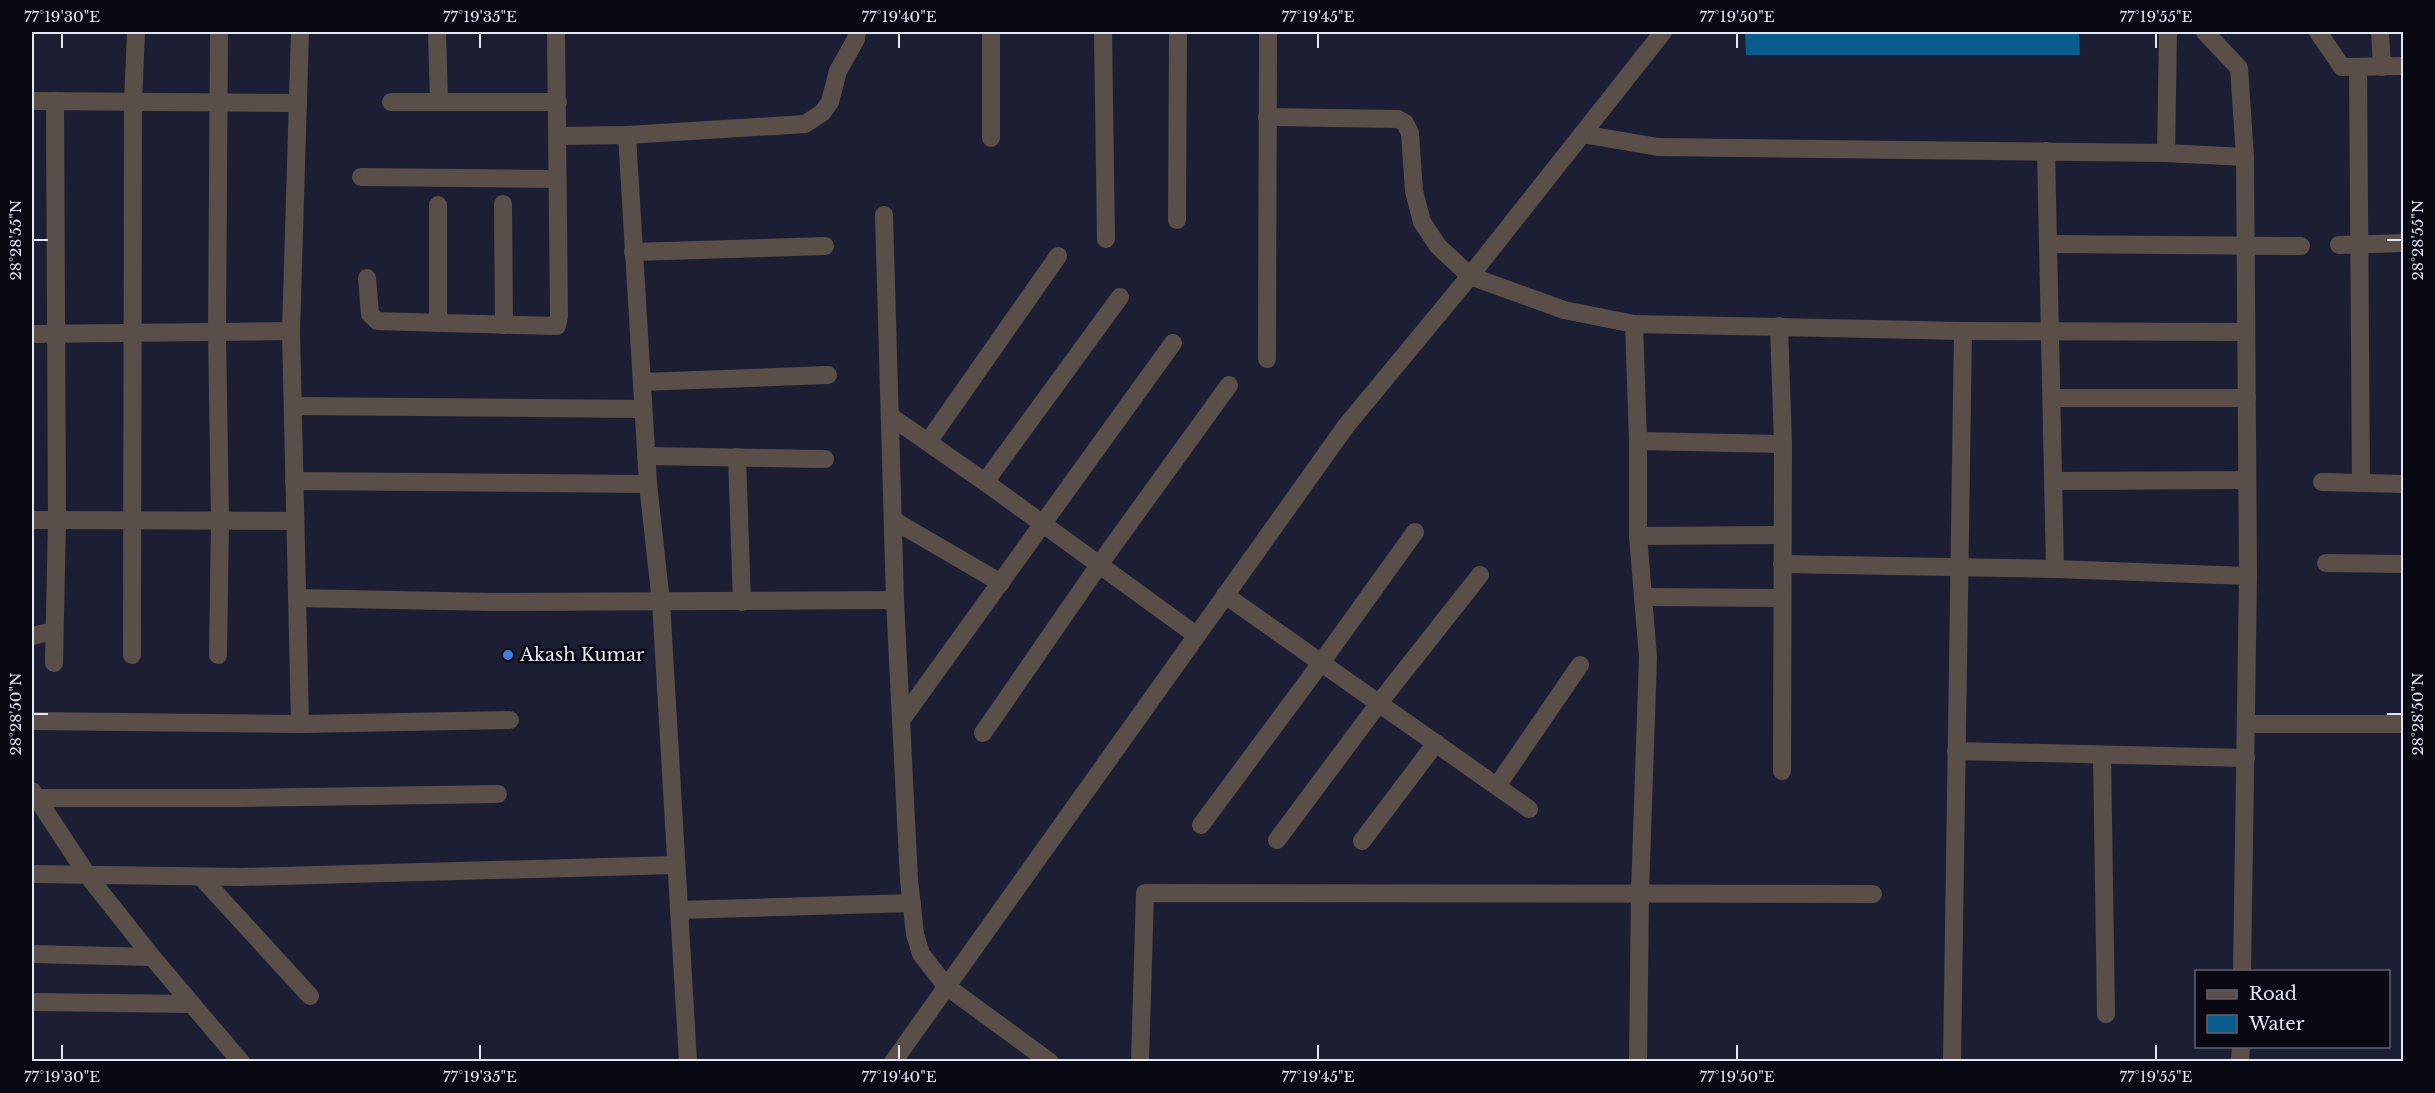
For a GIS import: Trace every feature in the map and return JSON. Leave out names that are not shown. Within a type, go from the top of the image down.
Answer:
[{"type":"street","points":[[132,655],[133,102],[136,32]]},
{"type":"street","points":[[218,655],[219,32]]},
{"type":"street","points":[[300,32],[291,331],[300,724]]},
{"type":"street","points":[[437,32],[439,102]]},
{"type":"street","points":[[367,279],[370,314],[377,321],[555,327],[558,323],[556,32]]},
{"type":"street","points":[[991,32],[991,138]]},
{"type":"street","points":[[1103,32],[1106,238]]},
{"type":"street","points":[[1177,220],[1178,32]]},
{"type":"street","points":[[1267,359],[1268,32]]},
{"type":"street","points":[[892,1062],[1346,426],[1470,276],[1663,32]]},
{"type":"street","points":[[2166,153],[2168,32]]},
{"type":"street","points":[[2205,32],[2239,68],[2245,157],[2248,576],[2242,970]]},
{"type":"street","points":[[2318,32],[2342,67],[2403,66]]},
{"type":"street","points":[[2380,32],[2382,67]]},
{"type":"street","points":[[558,136],[627,135],[805,124],[822,113],[830,102],[838,71],[856,35]]},
{"type":"street","points":[[2358,67],[2361,483]]},
{"type":"street","points":[[32,101],[298,103]]},
{"type":"street","points":[[54,663],[57,520],[55,101]]},
{"type":"street","points":[[391,102],[558,102]]},
{"type":"street","points":[[1268,117],[1398,119],[1405,123],[1410,133],[1414,191],[1422,222],[1438,246],[1470,276],[1564,310],[1634,324],[1963,331],[2246,332]]},
{"type":"street","points":[[1582,134],[1658,147],[2166,153],[2245,157]]},
{"type":"street","points":[[627,135],[648,484],[661,602],[688,1062]]},
{"type":"street","points":[[2046,151],[2055,569]]},
{"type":"street","points":[[361,177],[557,178]]},
{"type":"street","points":[[503,204],[504,325]]},
{"type":"street","points":[[438,205],[438,315],[442,323]]},
{"type":"street","points":[[885,215],[895,600],[915,934],[921,954],[946,986],[1050,1062]]},
{"type":"street","points":[[2338,245],[2403,243]]},
{"type":"street","points":[[2049,244],[2301,246]]},
{"type":"street","points":[[633,252],[825,246]]},
{"type":"street","points":[[928,442],[1058,256]]},
{"type":"street","points":[[985,482],[1120,297]]},
{"type":"street","points":[[1634,324],[1638,536],[1648,657],[1640,892],[1638,1062]]},
{"type":"street","points":[[1779,326],[1783,444],[1782,771]]},
{"type":"street","points":[[32,334],[291,331]]},
{"type":"street","points":[[1952,1062],[1963,331]]},
{"type":"street","points":[[902,719],[1173,343]]},
{"type":"street","points":[[642,382],[828,375]]},
{"type":"street","points":[[983,733],[1099,565],[1229,385]]},
{"type":"street","points":[[2052,398],[2247,398]]},
{"type":"street","points":[[292,406],[643,409]]},
{"type":"street","points":[[890,416],[1196,635]]},
{"type":"street","points":[[1638,441],[1783,444]]},
{"type":"street","points":[[646,456],[825,459]]},
{"type":"street","points":[[737,457],[742,602]]},
{"type":"street","points":[[2054,481],[2247,480]]},
{"type":"street","points":[[294,481],[648,484]]},
{"type":"street","points":[[2322,482],[2403,484]]},
{"type":"street","points":[[32,520],[295,522]]},
{"type":"street","points":[[893,520],[1000,583]]},
{"type":"street","points":[[1201,825],[1415,532]]},
{"type":"street","points":[[1638,536],[1782,535]]},
{"type":"street","points":[[1782,564],[2055,569],[2248,576]]},
{"type":"street","points":[[2326,564],[2403,564]]},
{"type":"street","points":[[1277,840],[1379,703],[1480,575]]},
{"type":"street","points":[[1225,595],[1530,809]]},
{"type":"street","points":[[1643,597],[1782,598]]},
{"type":"street","points":[[297,598],[493,602],[895,600]]},
{"type":"street","points":[[32,636],[54,631]]},
{"type":"street","points":[[1497,786],[1580,665]]},
{"type":"street","points":[[32,721],[300,724],[510,720]]},
{"type":"street","points":[[2246,724],[2403,724]]},
{"type":"street","points":[[1362,841],[1436,743]]},
{"type":"street","points":[[1956,751],[2246,758]]},
{"type":"street","points":[[2102,755],[2106,1014]]},
{"type":"street","points":[[34,794],[238,798],[498,794]]},
{"type":"street","points":[[34,794],[88,876],[240,1062]]},
{"type":"street","points":[[32,874],[201,877],[676,865]]},
{"type":"street","points":[[201,877],[310,996]]},
{"type":"street","points":[[1140,1062],[1145,893],[1873,894]]},
{"type":"street","points":[[679,910],[912,903]]},
{"type":"street","points":[[32,954],[152,957]]},
{"type":"street","points":[[32,1002],[192,1004]]},
{"type":"water","points":[[1745,32],[2079,32],[2080,55],[1746,55]]},
{"type":"place","name":"Akash Kumar","points":[[508,655]]}]
